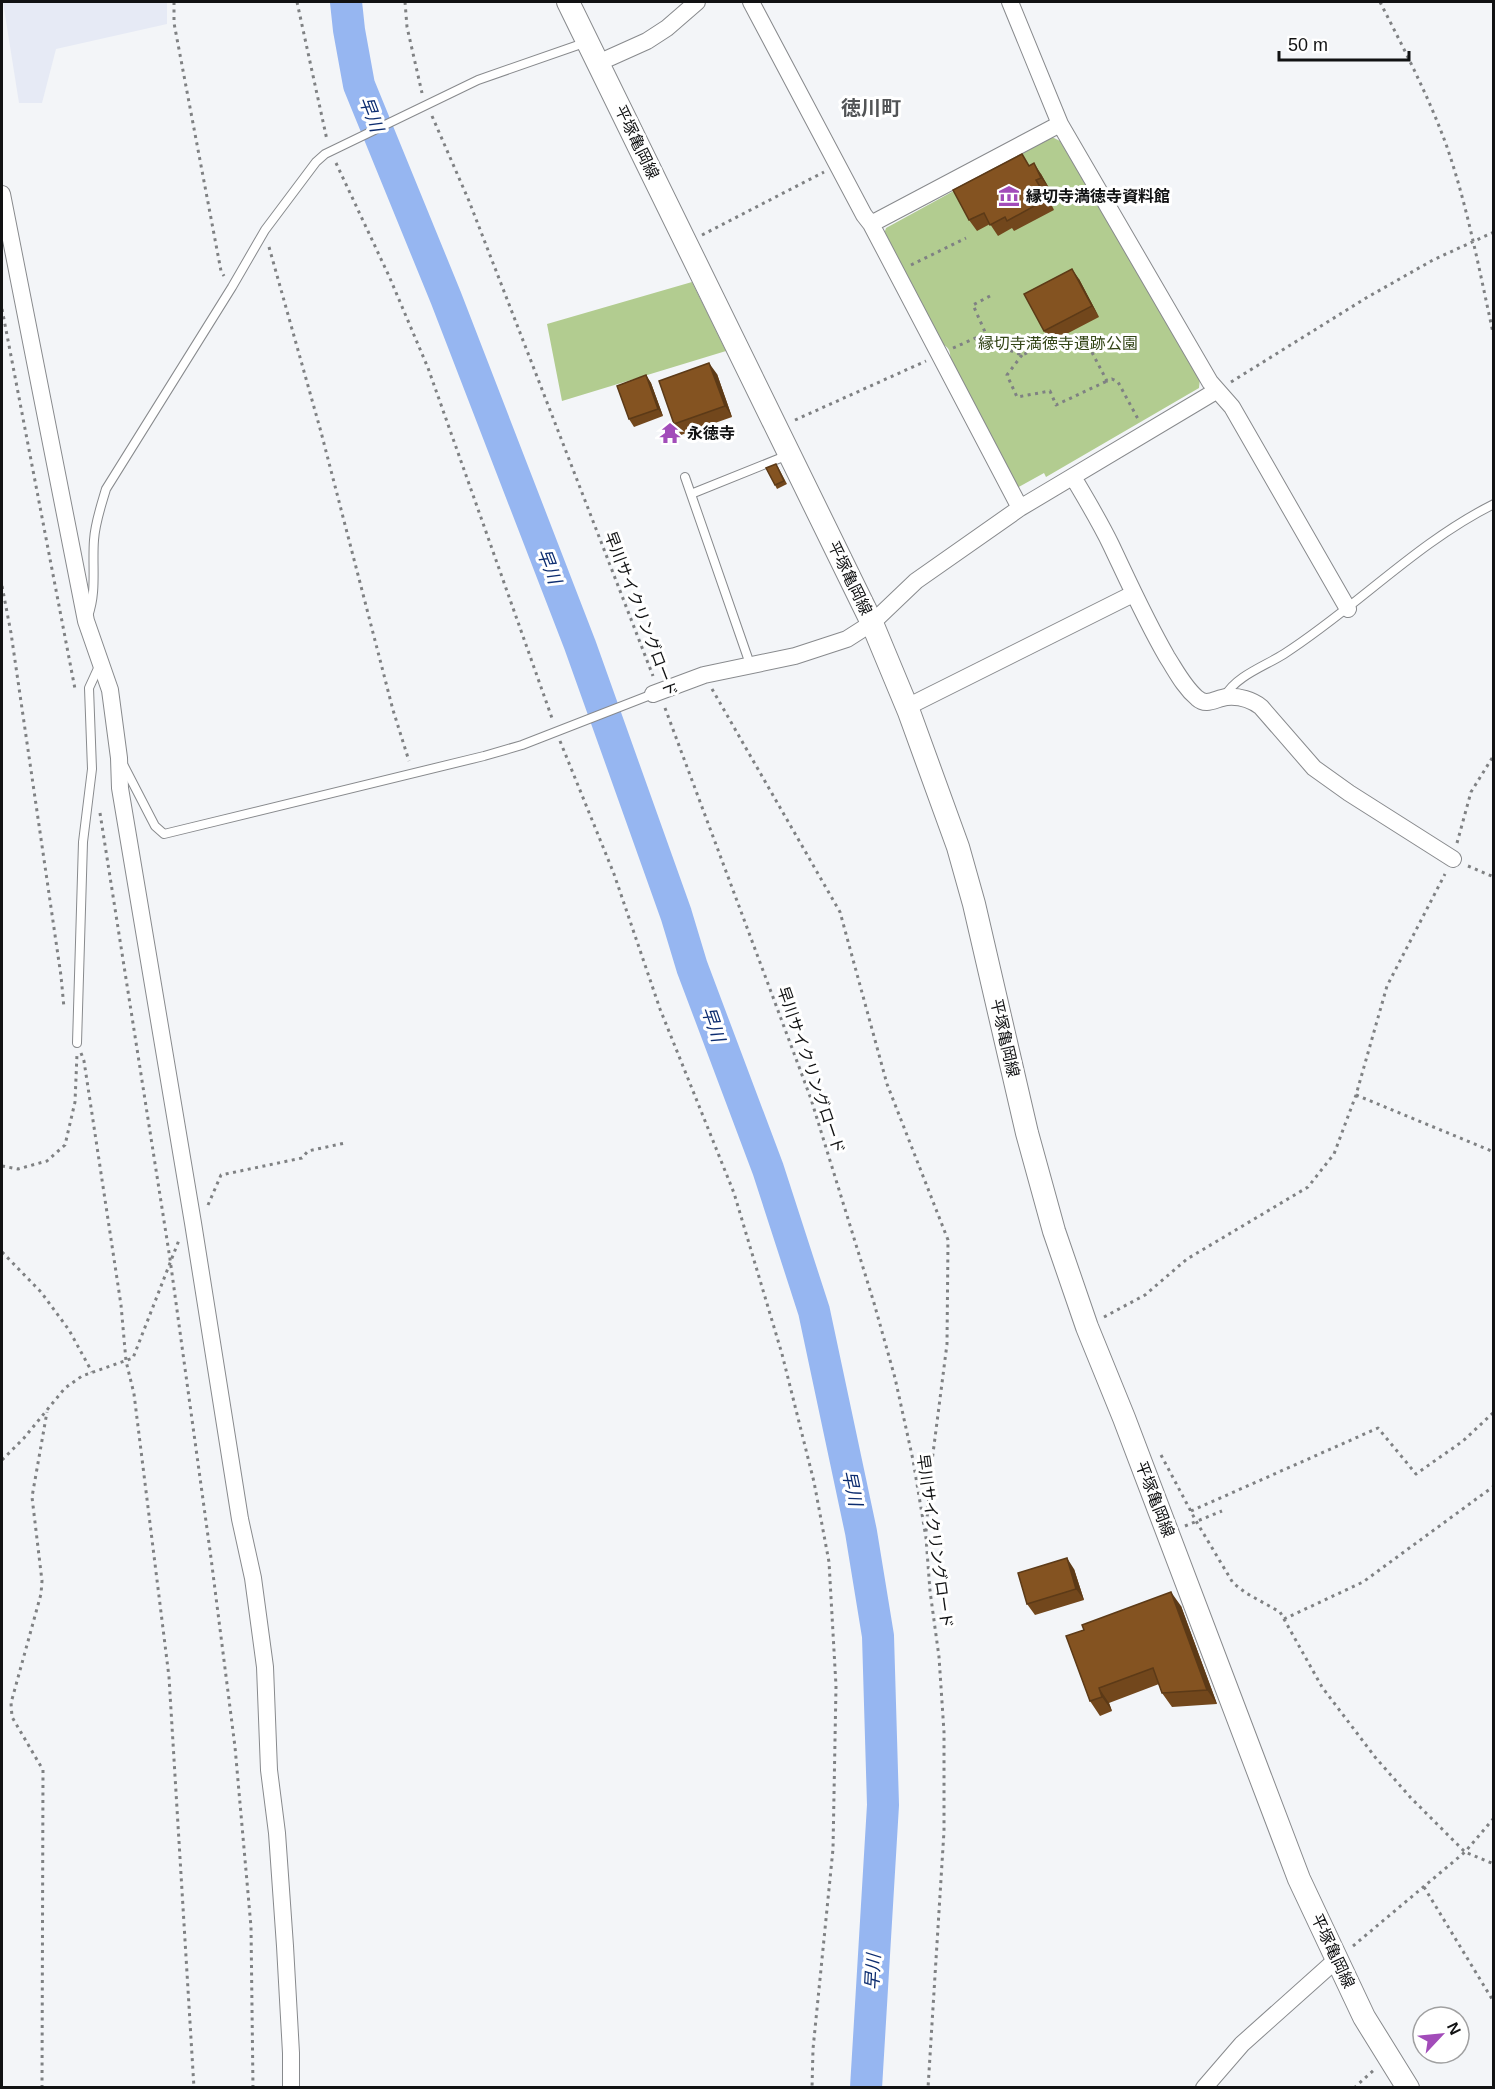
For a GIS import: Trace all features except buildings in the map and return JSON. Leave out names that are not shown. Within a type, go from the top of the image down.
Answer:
[{"type":"main road","name":"平塚亀岡線","points":[[568,2],[872,623],[907,707],[958,847],[974,904],[1027,1133],[1054,1232],[1087,1327],[1124,1418],[1299,1879],[1364,2017],[1408,2088]]},
{"type":"street","points":[[598,63],[647,41],[667,28],[697,2]]},
{"type":"street","points":[[751,2],[864,215],[897,272],[1020,508]]},
{"type":"street","points":[[1010,2],[1060,124],[1216,391],[1232,407],[1348,609]]},
{"type":"street","points":[[871,224],[1060,124]]},
{"type":"street","points":[[2,194],[86,621],[110,690],[119,758],[120,788],[194,1223],[240,1519],[253,1578],[265,1666],[269,1770],[277,1833],[291,2052],[291,2088]]},
{"type":"street","points":[[656,693],[704,675],[795,656],[847,639],[872,623],[915,581],[1020,508],[1216,391]]},
{"type":"street","points":[[1073,477],[1181,680],[1198,699],[1205,702],[1225,697],[1253,701],[1261,707],[1314,768],[1453,859]]},
{"type":"street","points":[[907,707],[1134,594]]},
{"type":"street","points":[[1204,2088],[1242,2044],[1336,1960]]},
{"type":"lane","points":[[86,621],[93,604],[94,538],[106,489],[265,230],[316,162],[333,151],[478,80],[587,42]]},
{"type":"lane","points":[[691,494],[790,454]]},
{"type":"lane","points":[[685,477],[750,664]]},
{"type":"lane","points":[[1225,697],[1231,686],[1286,653],[1348,609],[1456,525],[1494,504]]},
{"type":"lane","points":[[77,1043],[82,842],[92,768],[89,688],[100,663]]},
{"type":"lane","points":[[119,758],[155,826],[164,834],[413,775],[522,745],[656,693]]},
{"type":"path","points":[[174,2],[174,22],[221,271],[232,287]]},
{"type":"path","points":[[297,2],[323,130],[428,368],[614,874],[660,1009],[734,1193],[782,1354],[819,1505],[829,1562],[836,1686],[833,1849],[813,2049],[812,2088]]},
{"type":"path","name":"早川サイクリングロード","points":[[405,2],[412,52],[426,104],[469,201],[811,1099],[895,1378],[913,1460],[926,1538],[939,1657],[944,1732],[944,1831],[928,2088]]},
{"type":"path","points":[[1380,2],[1409,58],[1447,146],[1474,241],[1494,337]]},
{"type":"path","points":[[687,243],[837,165]]},
{"type":"path","points":[[265,230],[321,432],[393,710],[413,775]]},
{"type":"path","points":[[1216,391],[1366,298],[1433,260],[1494,232]]},
{"type":"path","points":[[897,272],[966,238]]},
{"type":"path","points":[[990,296],[973,305],[990,342],[1022,356]]},
{"type":"path","points":[[2,309],[76,693]]},
{"type":"path","points":[[777,428],[987,333]]},
{"type":"path","points":[[1086,339],[1107,381]]},
{"type":"path","points":[[1048,344],[1022,356],[1007,375],[1017,397],[1050,391],[1056,405],[1112,379],[1118,382],[1146,434]]},
{"type":"path","points":[[2,586],[13,645],[65,1017],[84,1061],[121,1305],[126,1361],[134,1394],[169,1677],[194,2088]]},
{"type":"path","points":[[704,675],[840,912],[887,1084],[948,1240],[948,1344],[931,1469],[926,1538]]},
{"type":"path","points":[[1087,1327],[1145,1294],[1187,1259],[1308,1187],[1334,1154],[1356,1095],[1387,986],[1453,859],[1472,792],[1494,755]]},
{"type":"path","points":[[99,807],[170,1258],[235,1748],[250,1927],[253,2088]]},
{"type":"path","points":[[1453,859],[1494,877]]},
{"type":"path","points":[[2,1166],[18,1169],[47,1161],[65,1145],[75,1101],[77,1043]]},
{"type":"path","points":[[1356,1095],[1494,1152]]},
{"type":"path","points":[[2,1460],[47,1412],[65,1388],[92,1372],[133,1358],[170,1258],[183,1230],[187,1225],[202,1220],[221,1175],[302,1158],[308,1152],[345,1143]]},
{"type":"path","points":[[2,1252],[41,1292],[69,1330],[92,1372]]},
{"type":"path","points":[[42,2088],[43,1770],[12,1717],[11,1703],[41,1594],[42,1581],[32,1497],[47,1412]]},
{"type":"path","points":[[1191,1511],[1378,1428],[1416,1474],[1463,1441],[1494,1412]]},
{"type":"path","points":[[1284,1619],[1363,1582],[1494,1486]]},
{"type":"path","points":[[1222,1511],[1196,1521],[1233,1583],[1280,1612],[1322,1687],[1411,1798],[1465,1852],[1494,1864]]},
{"type":"path","points":[[1336,1960],[1465,1852],[1494,1818]]},
{"type":"path","points":[[1424,1887],[1491,1999],[1494,1998]]},
{"type":"path","points":[[1354,2088],[1366,2079],[1387,2056]]},
{"type":"shaded area","points":[[3,2],[167,2],[167,24],[56,49],[42,103],[19,103]]},
{"type":"green space","name":"縁切寺満徳寺遺跡公園","points":[[1052,137],[1060,141],[1200,378],[1199,388],[1046,477],[1044,473],[1015,489],[950,363],[949,351],[941,343],[883,237],[886,228]]},
{"type":"green space","points":[[692,282],[726,351],[562,401],[547,324]]},
{"type":"waterway","name":"早川","points":[[346,2],[359,85],[446,298],[580,645],[676,914],[692,967],[768,1169],[814,1311],[861,1532],[878,1636],[883,1805],[866,2088]]},
{"type":"place","name":"縁切寺満徳寺資料館","points":[[1009,196]]},
{"type":"place","name":"永徳寺","points":[[670,433]]},
{"type":"district","name":"徳川町","points":[[871,108]]}]
